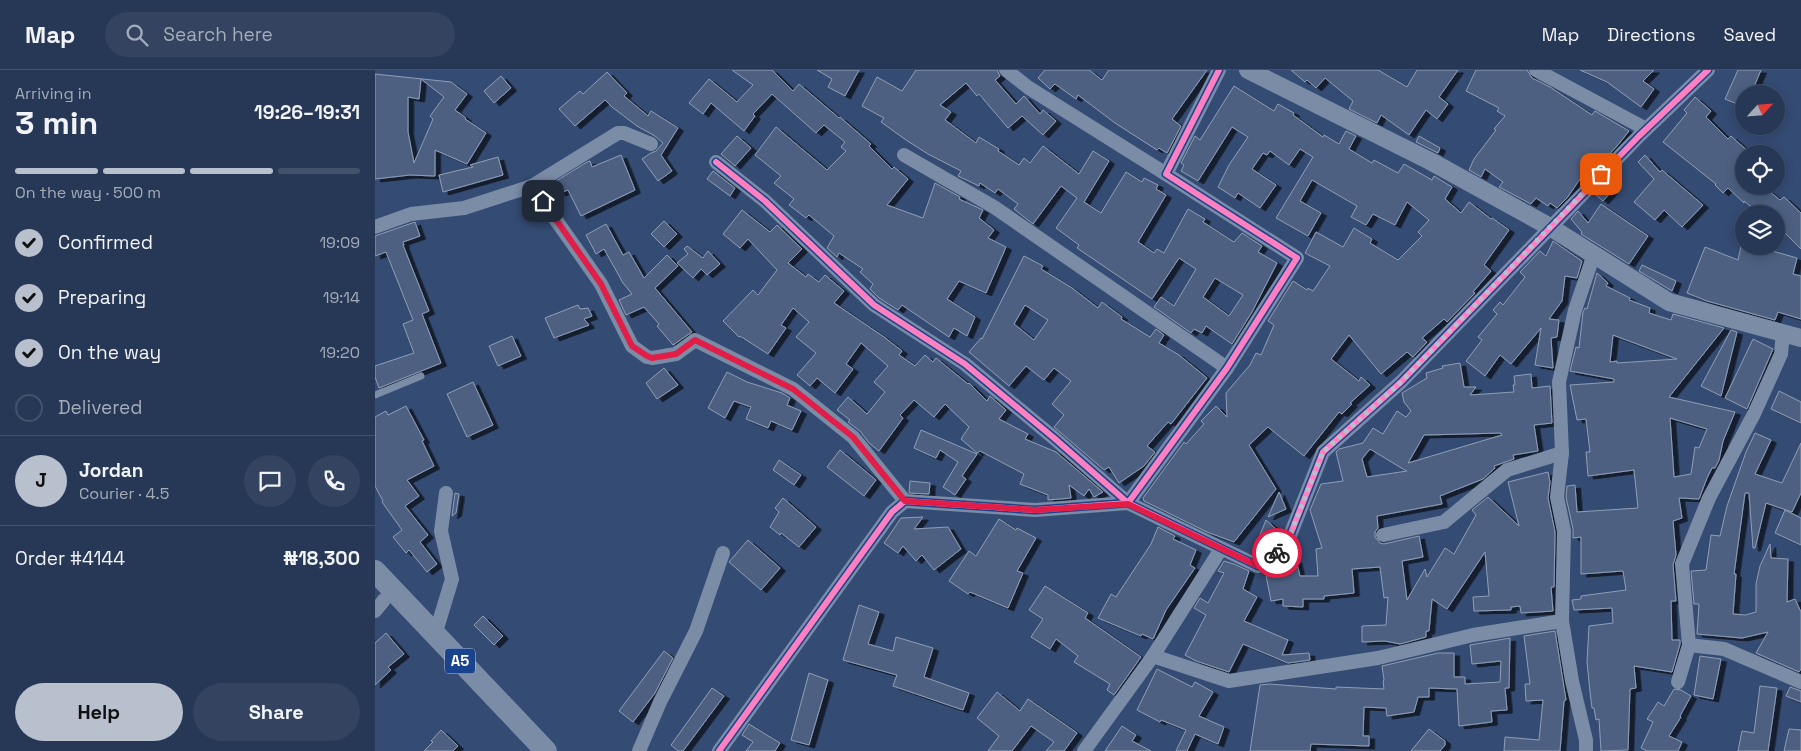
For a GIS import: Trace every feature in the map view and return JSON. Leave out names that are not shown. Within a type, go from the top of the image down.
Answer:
[{"type":"highway","name":"A5","points":[[375,571],[546,751]]},
{"type":"highway","name":"A5","points":[[378,601],[424,644],[530,751]]},
{"type":"street","points":[[1006,70],[1029,88],[1297,258],[1227,368],[1128,504]]},
{"type":"street","points":[[1166,174],[1219,70]]},
{"type":"street","points":[[1249,70],[1432,162],[1550,226],[1669,302],[1801,338]]},
{"type":"street","points":[[1536,70],[1646,129]]},
{"type":"street","points":[[715,162],[765,202],[874,305],[965,364],[1054,438],[1128,504],[1258,566],[1285,548],[1323,452],[1401,382],[1550,226],[1646,129],[1708,70]]},
{"type":"street","points":[[375,227],[411,214],[464,208],[532,186],[618,133],[624,133],[651,144]]},
{"type":"street","points":[[904,155],[994,207],[1227,368]]},
{"type":"street","points":[[532,186],[598,279],[632,346],[652,358],[676,354],[695,340],[793,389],[853,437],[905,501]]},
{"type":"street","points":[[1585,751],[1586,740],[1572,681],[1562,621],[1564,531],[1557,497],[1562,453],[1559,382],[1575,310],[1594,254]]},
{"type":"street","points":[[1678,682],[1689,645],[1682,564],[1709,498],[1754,414],[1781,354],[1783,332]]},
{"type":"street","points":[[1383,535],[1444,522],[1507,470],[1562,453]]},
{"type":"street","points":[[435,635],[452,579],[441,532],[446,493]]},
{"type":"street","points":[[719,751],[892,512],[905,501],[1035,510],[1128,504]]},
{"type":"street","points":[[1084,751],[1153,656],[1221,549]]},
{"type":"street","points":[[639,751],[660,702],[696,631],[723,553]]},
{"type":"street","points":[[1153,656],[1229,681],[1379,658],[1473,635],[1562,621]]},
{"type":"street","points":[[1689,645],[1724,649],[1801,682]]},
{"type":"lane","points":[[375,395],[421,376]]},
{"type":"building","points":[[732,70],[772,70],[793,91],[799,84],[871,144],[869,146],[892,169],[894,167],[908,179],[887,205],[923,218],[935,183],[960,197],[959,199],[983,210],[979,218],[994,230],[988,238],[1006,247],[986,293],[959,281],[947,299],[975,317],[967,336],[954,328],[949,337],[902,305],[898,310],[879,298],[870,289],[873,284],[860,272],[863,269],[839,253],[837,257],[827,248],[834,236],[809,215],[806,218],[789,205],[794,199],[774,183],[781,176],[755,155],[776,127],[827,170],[846,151],[841,147],[845,142],[824,125],[816,133],[772,94],[753,114],[755,116],[744,131],[711,103],[703,114],[689,103],[709,79],[737,102],[753,85]]},
{"type":"building","points":[[817,70],[859,70],[845,96],[828,87],[832,79]]},
{"type":"building","points":[[916,70],[997,70],[1000,76],[995,80],[1016,104],[1024,96],[1040,114],[1043,110],[1056,121],[1043,135],[1022,116],[1008,128],[979,94],[977,96],[966,83],[940,105],[951,112],[945,120],[976,143],[979,137],[999,149],[998,151],[1019,165],[1024,158],[1030,163],[1043,146],[1079,174],[1093,151],[1109,161],[1084,202],[1101,213],[1126,172],[1142,182],[1144,178],[1158,185],[1156,189],[1166,195],[1138,242],[1154,253],[1157,249],[1164,253],[1188,209],[1205,219],[1203,222],[1234,242],[1242,233],[1262,246],[1258,252],[1277,263],[1252,312],[1232,344],[1206,326],[1202,333],[1194,329],[1191,333],[1154,307],[1161,297],[1174,306],[1196,269],[1179,258],[1152,299],[1077,248],[1079,245],[1056,228],[1077,198],[1061,186],[1033,224],[1014,209],[1018,204],[998,189],[995,193],[980,183],[979,186],[958,176],[961,171],[906,140],[881,122],[884,118],[862,106],[877,77],[902,91]],"holes":[[[1215,278],[1243,295],[1229,316],[1203,297]]]},
{"type":"building","points":[[1045,70],[1089,70],[1102,80],[1109,70],[1207,70],[1172,119],[1181,126],[1167,153],[1159,148],[1157,150],[1115,123],[1078,95],[1076,99],[1055,84],[1050,89],[1038,78]]},
{"type":"building","points":[[1291,70],[1378,70],[1407,87],[1417,70],[1458,70],[1439,97],[1448,104],[1437,119],[1426,110],[1409,135],[1381,115],[1377,123],[1349,109],[1353,101],[1325,78],[1316,88],[1307,80],[1305,82]]},
{"type":"building","points":[[1476,70],[1527,70],[1532,78],[1550,87],[1592,115],[1595,111],[1629,131],[1597,167],[1594,165],[1583,181],[1580,179],[1567,198],[1557,208],[1550,203],[1548,206],[1536,198],[1531,204],[1499,187],[1503,182],[1485,169],[1481,177],[1469,170],[1474,159],[1496,130],[1494,129],[1505,116],[1497,111],[1499,108],[1466,91]]},
{"type":"building","points":[[1580,70],[1654,70],[1643,81],[1654,89],[1641,107],[1607,82]]},
{"type":"building","points":[[1738,70],[1761,70],[1755,85],[1735,85],[1735,103],[1725,99]]},
{"type":"building","points":[[607,72],[627,93],[624,96],[648,116],[651,111],[678,128],[661,155],[672,171],[658,181],[642,159],[656,151],[663,143],[655,136],[637,126],[605,100],[575,126],[559,109],[580,91],[583,94]]},
{"type":"building","points":[[375,74],[451,82],[467,94],[455,110],[486,133],[467,164],[435,150],[435,176],[410,175],[375,179]],"holes":[[[421,79],[444,97],[430,116],[433,119],[414,163],[408,132],[408,97],[419,99]]]},
{"type":"building","points":[[501,76],[511,88],[494,103],[484,91]]},
{"type":"building","points":[[1234,86],[1274,111],[1278,104],[1294,113],[1293,115],[1323,137],[1324,135],[1339,144],[1346,131],[1356,136],[1349,149],[1372,163],[1374,160],[1398,173],[1404,164],[1432,180],[1434,176],[1452,187],[1445,199],[1461,213],[1469,202],[1509,230],[1484,265],[1491,271],[1473,292],[1475,293],[1447,322],[1444,319],[1422,338],[1427,342],[1413,357],[1407,352],[1381,374],[1349,335],[1331,359],[1359,381],[1361,377],[1370,385],[1350,403],[1352,404],[1342,414],[1339,412],[1304,456],[1268,427],[1249,445],[1276,489],[1234,542],[1207,532],[1144,501],[1143,498],[1184,442],[1186,444],[1204,424],[1201,421],[1216,406],[1227,417],[1226,393],[1250,365],[1256,353],[1261,355],[1274,325],[1268,321],[1293,281],[1307,290],[1308,288],[1313,291],[1330,266],[1305,253],[1316,232],[1343,247],[1354,228],[1372,239],[1370,243],[1398,260],[1422,236],[1418,232],[1429,220],[1407,202],[1395,225],[1373,214],[1366,225],[1351,217],[1357,206],[1312,180],[1300,201],[1321,213],[1308,236],[1276,218],[1313,157],[1300,149],[1289,165],[1270,151],[1267,155],[1263,153],[1252,169],[1276,185],[1260,208],[1238,193],[1235,198],[1218,187],[1229,165],[1248,137],[1232,127],[1198,181],[1181,171],[1184,165],[1181,163],[1195,136],[1200,140]]},
{"type":"building","points":[[1695,97],[1711,111],[1706,117],[1728,139],[1731,136],[1741,145],[1735,145],[1735,195],[1728,188],[1723,193],[1716,184],[1663,142],[1687,113],[1684,110]]},
{"type":"building","points":[[737,136],[751,148],[735,166],[721,154]]},
{"type":"building","points":[[1419,136],[1440,148],[1438,153],[1416,142]]},
{"type":"building","points":[[621,155],[635,190],[581,216],[568,190],[560,193],[556,181],[587,162],[590,161],[592,167]]},
{"type":"building","points":[[1645,155],[1660,172],[1662,170],[1703,205],[1682,227],[1664,210],[1655,220],[1634,202],[1654,179],[1638,162]]},
{"type":"building","points":[[498,157],[503,175],[443,192],[439,175],[473,167],[470,165]]},
{"type":"building","points":[[713,171],[735,188],[730,196],[707,179]]},
{"type":"building","points":[[1606,185],[1612,191],[1603,201],[1596,195]]},
{"type":"building","points":[[1735,195],[1774,195],[1780,200],[1784,197],[1801,213],[1801,249],[1785,233],[1785,205],[1749,205],[1744,201],[1744,203]]},
{"type":"building","points":[[1601,204],[1648,236],[1629,264],[1581,234],[1582,232],[1571,219],[1578,211],[1588,223]]},
{"type":"building","points":[[742,210],[770,232],[777,225],[802,249],[788,263],[806,277],[808,274],[819,282],[825,275],[844,291],[834,303],[902,351],[899,355],[915,366],[925,355],[933,362],[936,358],[969,383],[987,401],[990,396],[1006,410],[999,419],[1028,434],[1025,439],[1056,452],[1103,492],[1094,497],[1089,489],[1084,496],[1069,485],[1071,498],[1048,500],[1048,495],[1020,484],[1024,474],[980,451],[977,453],[961,439],[969,427],[945,404],[934,417],[914,400],[900,415],[903,418],[879,451],[869,443],[860,431],[848,422],[850,420],[837,410],[848,397],[867,414],[885,392],[874,382],[888,366],[861,343],[846,364],[853,369],[835,393],[817,378],[810,386],[797,375],[816,353],[796,337],[809,322],[793,308],[781,325],[786,328],[768,354],[739,337],[723,321],[753,290],[758,295],[777,270],[748,239],[740,248],[723,234]]},
{"type":"building","points":[[664,221],[677,234],[664,247],[651,234]]},
{"type":"building","points":[[415,222],[420,236],[403,242],[403,245],[429,311],[422,314],[441,363],[379,388],[375,377],[375,366],[414,353],[403,324],[413,320],[386,252],[375,256],[375,236]]},
{"type":"building","points":[[606,224],[623,255],[629,252],[644,278],[667,255],[678,266],[655,288],[692,332],[673,345],[657,326],[659,324],[644,307],[626,315],[619,300],[632,294],[623,283],[604,249],[596,254],[586,235]]},
{"type":"building","points":[[1553,241],[1582,261],[1577,278],[1565,276],[1562,301],[1549,319],[1559,320],[1557,337],[1551,338],[1553,368],[1535,365],[1541,328],[1511,364],[1500,355],[1485,376],[1466,361],[1482,340],[1478,337],[1497,314],[1493,310],[1500,302],[1503,305],[1525,277],[1520,272],[1540,251],[1546,256]]},
{"type":"building","points":[[687,246],[703,258],[708,251],[720,264],[707,275],[701,269],[693,278],[677,263],[688,254],[684,249]]},
{"type":"building","points":[[1705,247],[1738,260],[1739,255],[1785,255],[1797,258],[1793,274],[1801,276],[1801,319],[1778,312],[1775,320],[1707,301],[1687,293]]},
{"type":"building","points":[[1024,256],[1043,266],[1041,269],[1072,288],[1098,308],[1102,302],[1122,317],[1121,319],[1150,337],[1156,329],[1164,335],[1159,343],[1179,355],[1207,378],[1171,424],[1168,422],[1147,446],[1155,452],[1144,466],[1119,483],[1109,467],[1104,470],[1054,427],[1064,415],[1052,404],[1071,381],[1054,368],[1044,380],[1026,366],[1009,386],[969,352],[982,339]],"holes":[[[1025,305],[1048,320],[1034,340],[1014,324]]]},
{"type":"building","points":[[1642,265],[1676,281],[1672,291],[1639,271]]},
{"type":"building","points":[[1597,273],[1608,283],[1606,286],[1630,298],[1629,300],[1650,308],[1649,313],[1671,320],[1673,314],[1724,328],[1669,397],[1735,412],[1723,441],[1719,460],[1715,468],[1712,468],[1699,499],[1679,498],[1682,518],[1673,521],[1676,555],[1673,565],[1676,601],[1671,601],[1672,640],[1680,640],[1680,644],[1672,672],[1634,666],[1636,688],[1630,689],[1628,750],[1601,751],[1599,719],[1596,720],[1590,692],[1587,662],[1589,626],[1613,623],[1612,608],[1574,610],[1572,600],[1581,599],[1581,596],[1626,590],[1623,571],[1581,574],[1581,537],[1573,538],[1573,529],[1566,497],[1567,486],[1575,485],[1577,512],[1638,508],[1634,470],[1588,476],[1586,452],[1590,452],[1586,419],[1577,420],[1570,385],[1614,382],[1614,379],[1570,371],[1576,347],[1579,348],[1583,312],[1585,308],[1587,309]],"holes":[[[1613,335],[1677,359],[1610,362]],[[1670,418],[1707,429],[1699,448],[1695,447],[1691,474],[1674,477]]]},
{"type":"building","points":[[578,305],[580,309],[588,308],[592,316],[584,319],[589,325],[554,338],[545,318]]},
{"type":"building","points":[[1731,330],[1737,332],[1721,396],[1701,386]]},
{"type":"building","points":[[512,336],[521,356],[498,366],[489,346]]},
{"type":"building","points":[[1753,339],[1773,349],[1747,409],[1725,398]]},
{"type":"building","points":[[1460,363],[1464,387],[1476,387],[1470,395],[1514,392],[1514,376],[1531,374],[1532,388],[1550,386],[1552,423],[1534,425],[1538,451],[1513,455],[1514,459],[1494,466],[1495,468],[1483,479],[1440,496],[1442,504],[1377,516],[1378,528],[1375,532],[1375,537],[1380,543],[1384,544],[1419,536],[1423,557],[1402,561],[1407,600],[1425,569],[1427,577],[1445,548],[1454,554],[1476,515],[1472,510],[1488,497],[1519,526],[1508,482],[1548,472],[1550,482],[1548,498],[1555,532],[1554,587],[1551,587],[1553,611],[1521,613],[1520,606],[1511,607],[1511,610],[1474,611],[1473,597],[1489,596],[1485,552],[1447,609],[1432,599],[1429,631],[1426,631],[1426,637],[1400,644],[1385,641],[1362,642],[1362,626],[1386,625],[1388,597],[1384,598],[1380,567],[1352,569],[1354,593],[1324,596],[1324,599],[1303,599],[1303,607],[1283,606],[1283,599],[1271,601],[1266,576],[1284,573],[1281,564],[1296,560],[1300,576],[1318,576],[1316,549],[1322,548],[1310,510],[1321,484],[1343,481],[1336,452],[1339,449],[1363,443],[1373,428],[1383,434],[1397,411],[1406,417],[1411,411],[1404,402],[1402,393],[1427,378],[1426,373],[1443,368],[1442,366]],"holes":[[[1501,433],[1502,435],[1408,463],[1424,435]],[[1370,449],[1403,469],[1407,471],[1367,477],[1362,459]]]},
{"type":"building","points":[[664,368],[678,385],[657,399],[646,383]]},
{"type":"building","points":[[727,372],[747,382],[782,393],[790,398],[787,405],[801,411],[792,430],[771,421],[768,428],[746,419],[751,407],[734,401],[725,418],[708,408]]},
{"type":"building","points":[[473,382],[493,425],[467,437],[447,394]]},
{"type":"building","points":[[1779,391],[1801,402],[1801,423],[1771,409]]},
{"type":"building","points":[[406,406],[424,440],[422,441],[434,466],[407,480],[419,496],[405,506],[428,535],[420,542],[437,564],[427,572],[409,550],[406,553],[393,537],[402,530],[382,502],[375,486],[375,417],[386,411],[388,415]]},
{"type":"building","points":[[921,430],[977,454],[962,476],[966,479],[955,495],[943,487],[958,462],[940,450],[936,458],[914,448]]},
{"type":"building","points":[[1755,433],[1771,440],[1755,474],[1782,483],[1801,443],[1801,493],[1792,512],[1766,503],[1755,548],[1753,548],[1749,493],[1745,493],[1734,574],[1736,574],[1733,614],[1745,615],[1756,612],[1756,584],[1760,566],[1770,544],[1771,558],[1788,559],[1787,602],[1795,599],[1801,612],[1801,669],[1799,672],[1756,653],[1768,632],[1742,638],[1697,634],[1699,604],[1694,604],[1691,571],[1706,570],[1711,535],[1720,536],[1727,506],[1746,452]]},
{"type":"building","points":[[840,450],[876,480],[864,496],[827,467]]},
{"type":"building","points":[[779,460],[801,475],[794,485],[773,470]]},
{"type":"building","points":[[910,481],[930,483],[929,494],[909,493]]},
{"type":"building","points":[[1279,492],[1286,509],[1268,517]]},
{"type":"building","points":[[455,493],[459,494],[456,513],[452,516]]},
{"type":"building","points":[[783,498],[816,527],[799,547],[770,527],[779,512],[775,508]]},
{"type":"building","points":[[1785,510],[1801,518],[1801,545],[1775,533]]},
{"type":"building","points":[[923,517],[914,529],[948,527],[961,549],[934,570],[922,555],[916,561],[903,546],[898,553],[884,543],[901,518]]},
{"type":"building","points":[[999,519],[1016,530],[1017,528],[1036,538],[1017,571],[1023,573],[1008,608],[970,592],[968,594],[949,581],[969,551],[976,556]]},
{"type":"building","points":[[1266,520],[1275,528],[1263,552],[1260,535]]},
{"type":"building","points":[[1158,527],[1175,536],[1173,539],[1196,550],[1190,565],[1195,568],[1166,610],[1153,639],[1098,618],[1111,594],[1116,597],[1151,544]]},
{"type":"building","points":[[748,540],[780,568],[761,590],[729,562]]},
{"type":"building","points":[[1224,561],[1249,571],[1243,589],[1257,597],[1244,621],[1288,640],[1282,655],[1309,653],[1310,660],[1288,663],[1243,644],[1229,672],[1196,661],[1185,655],[1206,615],[1194,608],[1200,598],[1208,603],[1224,573],[1218,571]]},
{"type":"building","points":[[1045,586],[1088,613],[1085,618],[1141,657],[1114,695],[1107,690],[1110,684],[1074,662],[1078,656],[1056,639],[1050,649],[1031,637],[1043,619],[1029,610]]},
{"type":"building","points":[[859,605],[879,612],[868,644],[893,651],[896,637],[933,648],[924,677],[969,693],[963,710],[893,686],[897,675],[843,660]]},
{"type":"building","points":[[483,616],[503,636],[494,645],[474,625]]},
{"type":"building","points":[[1555,631],[1566,700],[1564,701],[1560,751],[1504,751],[1505,737],[1539,740],[1543,700],[1526,701],[1525,684],[1530,684],[1524,636]]},
{"type":"building","points":[[386,633],[404,654],[388,667],[391,670],[375,685],[375,643]]},
{"type":"building","points":[[1510,638],[1509,688],[1505,688],[1507,710],[1491,711],[1492,722],[1459,726],[1457,689],[1429,688],[1429,697],[1418,697],[1414,712],[1387,716],[1386,708],[1364,707],[1363,736],[1369,736],[1369,746],[1311,744],[1310,751],[1250,751],[1260,685],[1336,689],[1336,687],[1384,689],[1382,666],[1438,653],[1454,653],[1454,677],[1465,677],[1465,684],[1500,682],[1501,661],[1472,664],[1470,645]]},
{"type":"building","points":[[664,651],[673,658],[655,693],[633,722],[619,711]]},
{"type":"building","points":[[1700,656],[1721,659],[1713,699],[1694,695]]},
{"type":"building","points":[[1157,669],[1192,687],[1195,682],[1213,692],[1199,716],[1224,727],[1218,744],[1195,734],[1187,751],[1176,751],[1186,730],[1161,720],[1160,722],[1137,710]]},
{"type":"building","points":[[809,673],[828,680],[809,745],[791,740]]},
{"type":"building","points":[[1760,686],[1777,688],[1768,751],[1738,751],[1742,731],[1754,733]]},
{"type":"building","points":[[1790,687],[1801,691],[1801,702],[1786,696]]},
{"type":"building","points":[[712,688],[724,696],[683,751],[678,751],[671,745]]},
{"type":"building","points":[[1674,689],[1681,690],[1691,696],[1669,736],[1682,742],[1678,751],[1647,751],[1641,748],[1653,722],[1647,719],[1658,702],[1664,706]]},
{"type":"building","points":[[997,692],[1020,711],[1028,699],[1077,733],[1064,751],[1046,751],[1054,742],[1031,726],[1012,751],[988,751],[999,736],[977,718]]},
{"type":"building","points":[[749,724],[780,743],[775,751],[746,751],[753,742],[742,735]]},
{"type":"building","points":[[1122,726],[1136,735],[1132,741],[1151,751],[1105,751]]},
{"type":"building","points":[[1429,729],[1445,741],[1445,745],[1440,751],[1411,751]]},
{"type":"building","points":[[1789,729],[1801,730],[1801,751],[1784,751]]},
{"type":"building","points":[[441,730],[458,746],[453,751],[424,751],[433,742],[431,741]]},
{"type":"cycle path","points":[[719,751],[892,512],[905,501],[1035,510],[1128,503],[1227,368],[1297,258],[1166,174],[1219,70]]},
{"type":"cycle path","points":[[716,162],[765,201],[874,305],[965,364],[1128,503],[1258,566],[1285,548],[1323,452],[1401,382],[1639,136],[1708,70]]},
{"type":"way so far","points":[[1277,553],[1285,548],[1323,452],[1401,382],[1601,174]]},
{"type":"route","points":[[543,201],[601,284],[632,346],[652,358],[676,354],[695,340],[793,389],[853,437],[905,501],[1035,510],[1128,504],[1258,566],[1277,553]]}]
